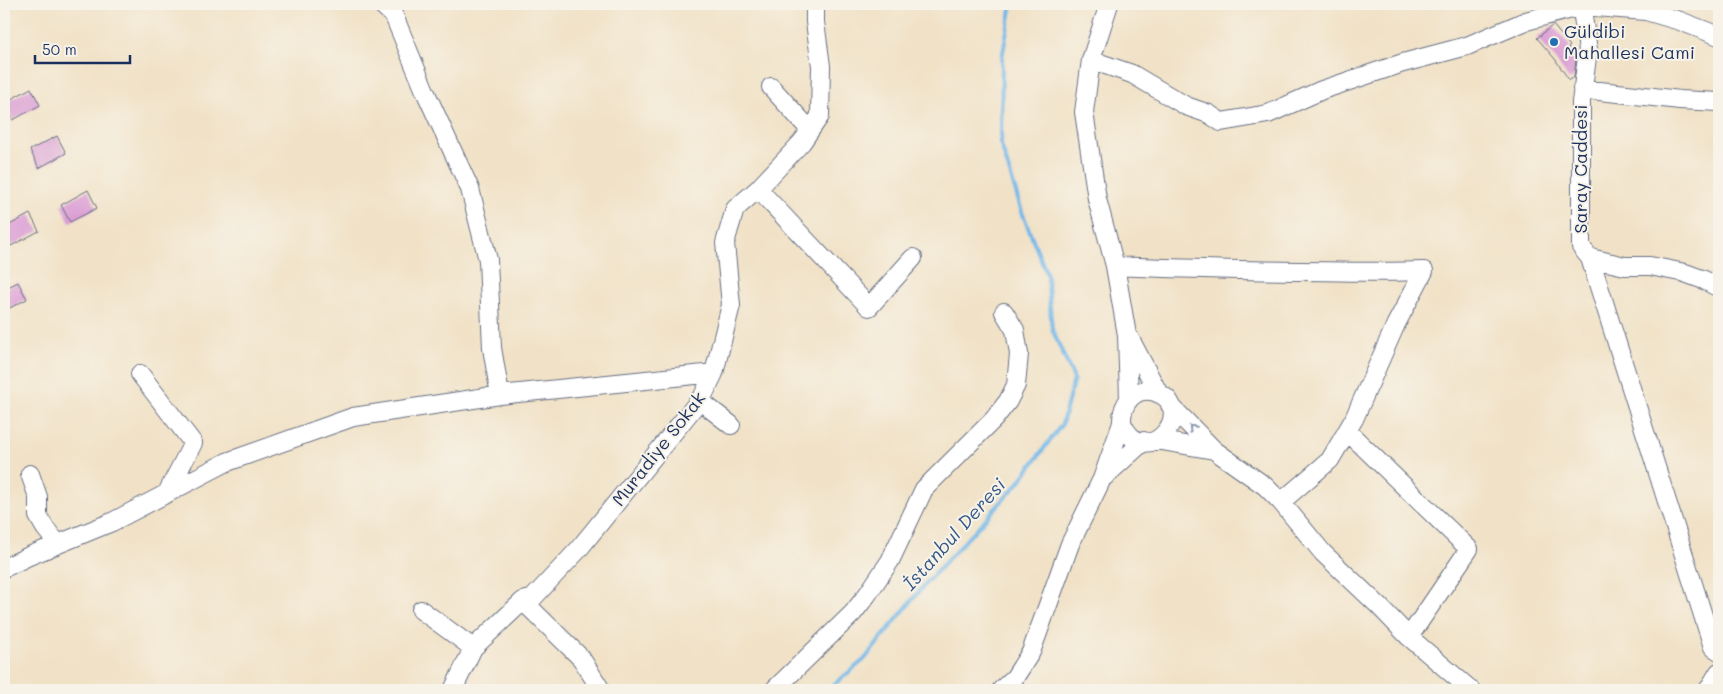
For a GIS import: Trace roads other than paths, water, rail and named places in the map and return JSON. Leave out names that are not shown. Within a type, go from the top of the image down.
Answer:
[{"type":"street","points":[[380,4],[394,16],[425,91],[470,189],[488,260],[492,348],[500,395]]},
{"type":"street","name":"Muradiye Sokak","points":[[454,690],[474,648],[524,601],[533,598],[578,550],[703,396],[714,373],[731,305],[725,243],[736,209],[758,189],[802,142],[820,116],[820,66],[815,4]]},
{"type":"street","points":[[1109,4],[1091,60],[1084,112],[1097,199],[1115,266],[1127,335],[1129,399]]},
{"type":"street","points":[[1091,60],[1132,74],[1186,106],[1209,114],[1221,122],[1268,114],[1322,90],[1403,63],[1467,46],[1526,21],[1582,5],[1646,11],[1680,21],[1719,36]]},
{"type":"street","name":"Saray Caddesi","points":[[1582,5],[1588,50],[1580,102],[1581,247],[1590,258],[1625,266],[1650,266],[1685,273],[1719,288]]},
{"type":"street","points":[[771,87],[810,130]]},
{"type":"street","points":[[1582,89],[1680,100],[1719,102]]},
{"type":"street","points":[[758,189],[869,307],[913,258]]},
{"type":"street","points":[[1590,258],[1713,647],[1719,651]]},
{"type":"street","points":[[1115,266],[1224,271],[1299,270],[1375,273],[1424,271],[1396,324],[1354,419],[1330,460],[1281,502]]},
{"type":"street","points":[[774,690],[867,596],[890,561],[924,489],[994,419],[1008,401],[1016,385],[1019,354],[1015,330],[1004,312]]},
{"type":"street","points":[[1102,479],[1150,441],[1164,436],[1172,422],[1173,413],[1127,335]]},
{"type":"street","points":[[4,568],[112,522],[227,462],[353,417],[500,395],[714,373]]},
{"type":"street","points":[[140,374],[193,443],[167,493]]},
{"type":"street","points":[[1001,690],[1015,677],[1031,652],[1070,544],[1102,479],[1122,422],[1124,406],[1135,394],[1143,391],[1151,391],[1165,400],[1214,450],[1265,486],[1281,502],[1323,553],[1409,637],[1471,690]]},
{"type":"street","points":[[699,400],[731,425]]},
{"type":"street","points":[[1122,422],[1132,437],[1214,450]]},
{"type":"street","points":[[1347,431],[1469,549],[1409,637]]},
{"type":"street","points":[[30,474],[38,497],[38,516],[58,544]]},
{"type":"street","points":[[524,601],[581,658],[601,690]]},
{"type":"street","points":[[421,610],[474,648]]},
{"type":"street","points":[[1708,690],[1719,672]]},
{"type":"waterway","name":"İstanbul Deresi","points":[[827,690],[864,660],[925,584],[1017,485],[1062,424],[1074,379],[1052,329],[1047,275],[1022,212],[1001,145],[1002,58],[1012,4]]},
{"type":"place","name":"Güldibi Mahallesi Cami","points":[[1554,42]]}]
